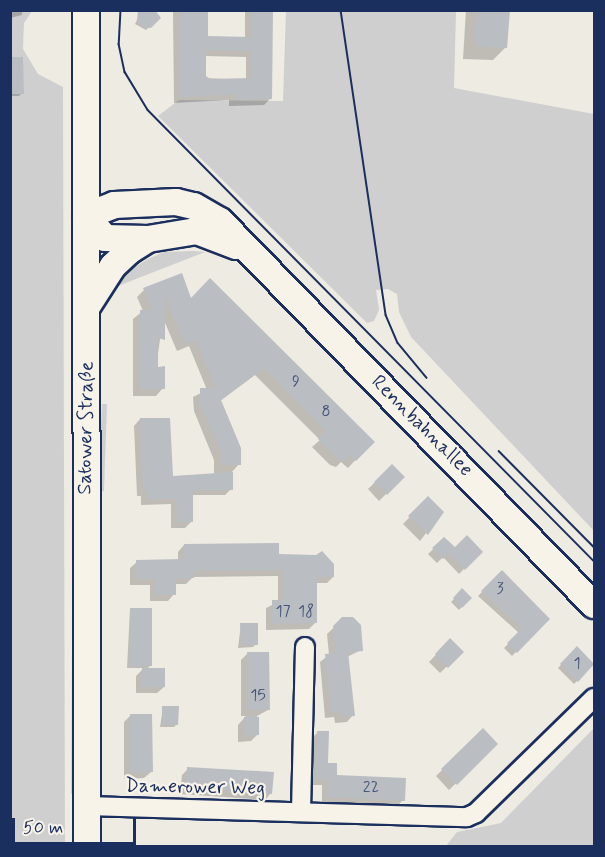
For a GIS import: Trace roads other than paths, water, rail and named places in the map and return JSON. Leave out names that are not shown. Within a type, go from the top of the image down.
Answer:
[{"type":"main road","name":"Satower Straße","points":[[86,10],[87,846]]},
{"type":"main road","name":"Rennbahnallee","points":[[246,251],[213,234],[197,231],[148,239],[105,238],[86,216],[123,204],[176,202],[194,206],[219,221],[594,605]]},
{"type":"main road","name":"Rennbahnallee","points":[[88,305],[113,266],[148,239]]},
{"type":"street","points":[[301,812],[305,647]]},
{"type":"street","name":"Damerower Weg","points":[[87,806],[467,817],[476,813],[594,698]]},
{"type":"tram line","points":[[121,10],[119,44],[125,72],[148,110],[594,561]]},
{"type":"tram line","points":[[341,10],[386,315],[398,343],[427,378]]},
{"type":"tram line","points":[[499,451],[594,547]]}]
